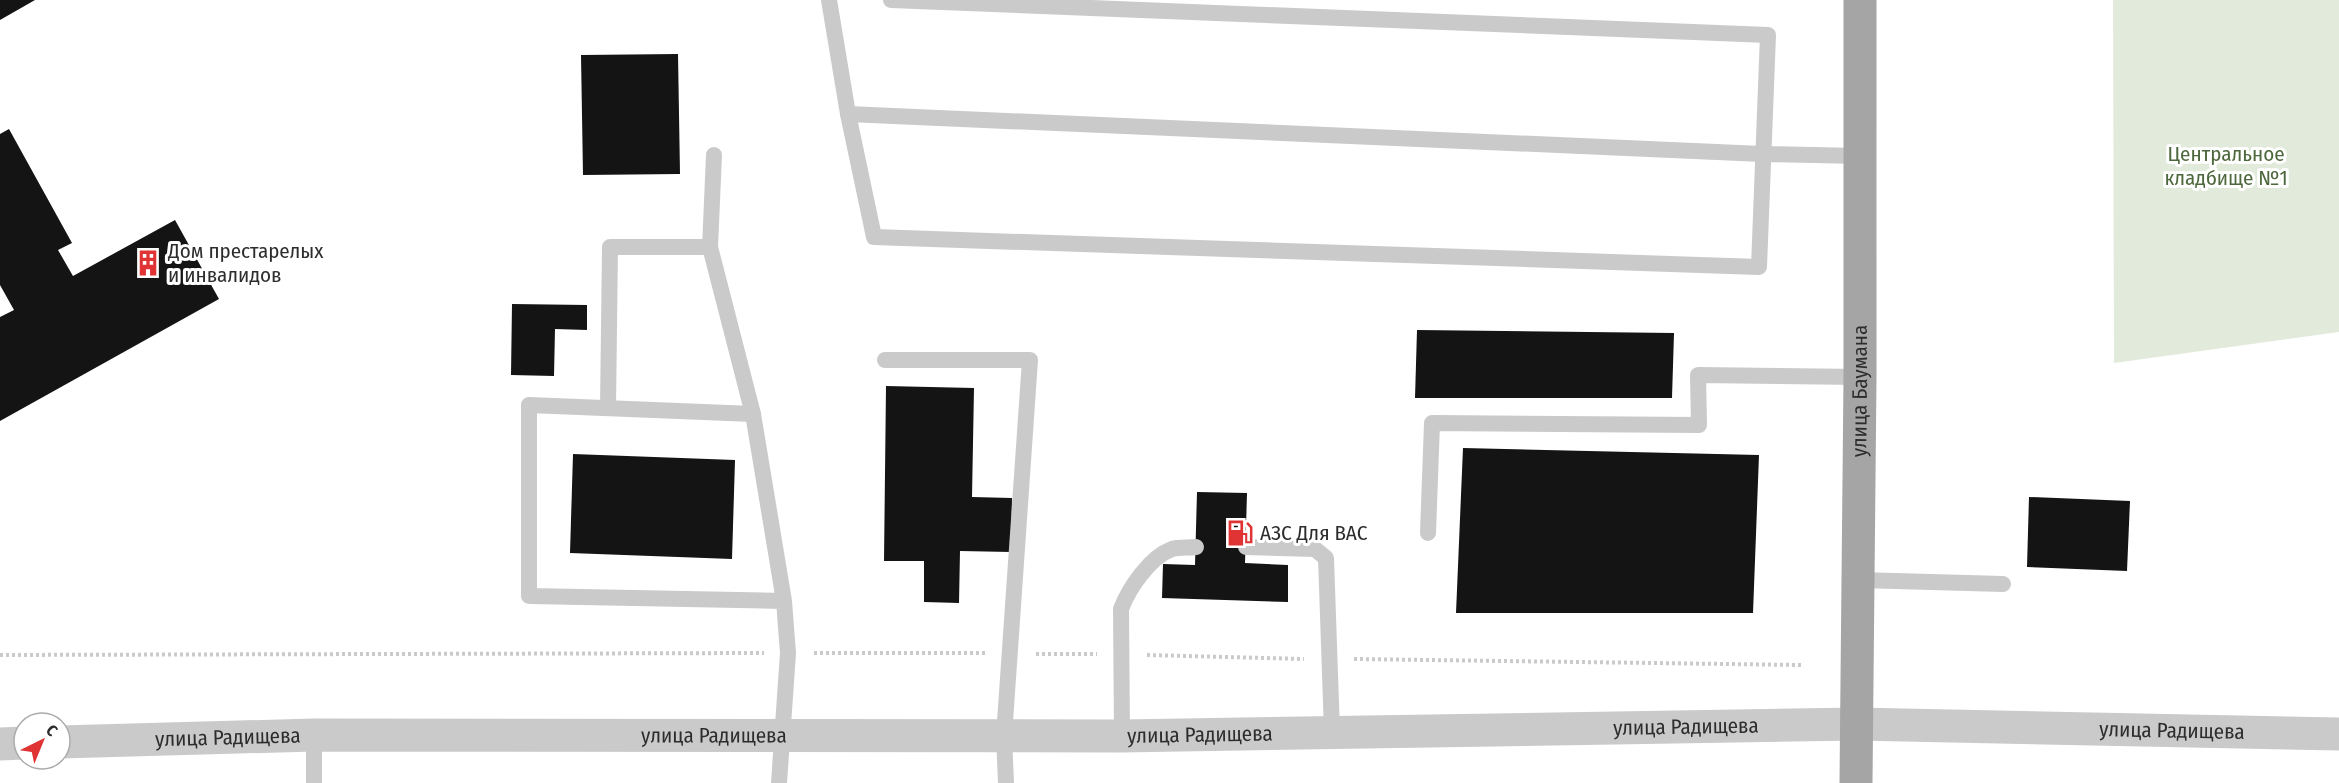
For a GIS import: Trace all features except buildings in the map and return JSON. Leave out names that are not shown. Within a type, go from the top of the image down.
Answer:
[{"type":"main road","name":"улица Баумана","points":[[1856,783],[1859,580],[1860,0]]},
{"type":"street","name":"улица Радищева","points":[[72,742],[315,735],[1122,736],[1857,724],[2339,734]]},
{"type":"lane","points":[[829,0],[848,114],[874,237],[1759,267],[1768,35],[891,0]]},
{"type":"lane","points":[[848,114],[1762,154],[1859,156]]},
{"type":"lane","points":[[714,155],[710,247],[753,414],[784,602],[788,653],[779,783]]},
{"type":"lane","points":[[608,408],[610,247],[710,247]]},
{"type":"lane","points":[[885,360],[1030,360],[1004,736],[1006,783]]},
{"type":"lane","points":[[1428,533],[1432,423],[1699,425],[1698,375],[1860,377]]},
{"type":"lane","points":[[753,414],[529,405],[529,596],[784,602]]},
{"type":"lane","points":[[1246,547],[1315,549],[1326,558],[1332,732]]},
{"type":"lane","points":[[1122,736],[1122,609],[1126,594],[1141,573],[1167,551],[1175,548],[1196,548]]},
{"type":"lane","points":[[1859,580],[2003,584]]},
{"type":"lane","points":[[314,783],[315,735]]},
{"type":"path","points":[[0,655],[1009,653],[1801,665]]},
{"type":"green space","name":"Центральное кладбище №1","points":[[2113,0],[2339,0],[2339,332],[2114,363]]},
{"type":"place","name":"Дом престарелых и инвалидов","points":[[148,263]]},
{"type":"place","name":"АЗС Для ВАС","points":[[1240,533]]}]
